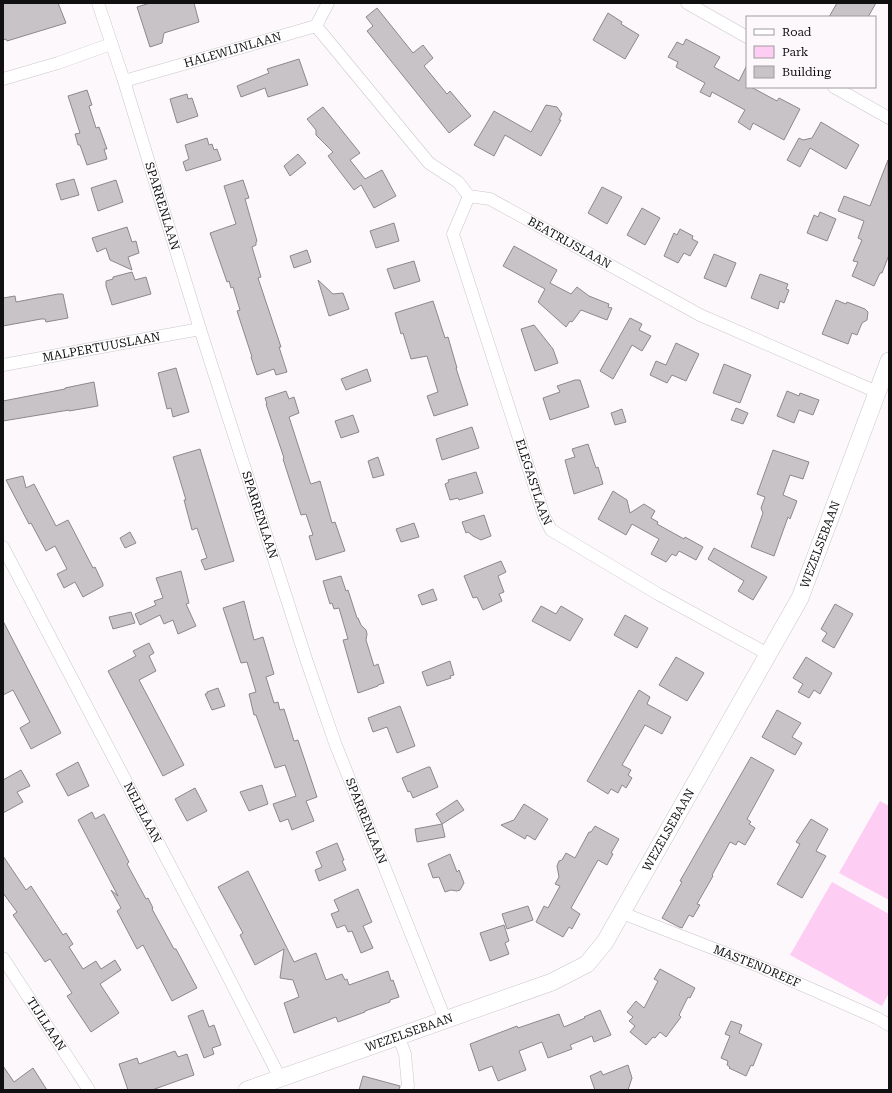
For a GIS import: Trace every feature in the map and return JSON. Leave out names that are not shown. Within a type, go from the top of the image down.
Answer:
[{"type":"street","name":"SPARRENLAAN","points":[[98,3],[124,81],[200,329],[307,662],[333,736],[445,1019]]},
{"type":"street","points":[[328,3],[316,26],[429,163],[458,182],[469,196]]},
{"type":"street","points":[[687,3],[746,36]]},
{"type":"street","name":"HALEWIJNLAAN","points":[[124,81],[316,26]]},
{"type":"street","points":[[3,79],[111,44]]},
{"type":"street","points":[[836,88],[889,118]]},
{"type":"street","name":"BEATRIJSLAAN","points":[[469,196],[490,200],[700,315],[877,392]]},
{"type":"street","name":"ELEGASTLAAN","points":[[469,196],[453,234],[544,516],[551,530],[658,594],[768,654]]},
{"type":"street","name":"MALPERTUUSLAAN","points":[[3,365],[200,329]]},
{"type":"street","name":"WEZELSEBAAN","points":[[247,1090],[398,1035],[552,982],[586,964],[605,942],[622,913],[800,598],[889,361]]},
{"type":"street","name":"NELELAAN","points":[[3,547],[280,1078]]},
{"type":"street","name":"MASTENDREEF","points":[[622,913],[761,967],[877,1018],[889,1025]]},
{"type":"street","name":"TIJLLAAN","points":[[3,958],[89,1090]]},
{"type":"street","points":[[398,1035],[405,1054],[408,1086],[406,1090]]},
{"type":"green space","points":[[880,801],[889,806],[889,900],[839,873]]},
{"type":"green space","points":[[832,882],[889,914],[889,993],[882,1006],[790,955]]},
{"type":"building","points":[[3,3],[58,3],[66,23],[7,41],[6,39],[3,40]]},
{"type":"building","points":[[150,3],[194,3],[199,22],[164,33],[162,43],[150,47],[137,7]]},
{"type":"building","points":[[837,3],[876,3],[869,16],[830,16]]},
{"type":"building","points":[[377,8],[413,53],[423,45],[433,58],[424,66],[447,94],[450,91],[471,116],[449,133],[367,31],[373,26],[366,17]]},
{"type":"building","points":[[608,13],[622,22],[621,24],[639,35],[625,59],[593,40]]},
{"type":"building","points":[[686,39],[720,57],[714,67],[739,81],[746,67],[746,88],[753,88],[777,101],[779,98],[800,109],[784,140],[753,123],[750,130],[738,122],[745,110],[712,92],[710,97],[700,92],[705,83],[676,67],[678,62],[668,57],[677,42],[683,45]]},
{"type":"building","points":[[299,59],[308,85],[268,97],[265,88],[241,97],[237,86],[269,73],[267,69]]},
{"type":"building","points":[[87,90],[92,105],[89,106],[96,128],[99,127],[107,149],[104,149],[107,159],[87,165],[80,145],[78,145],[75,134],[80,133],[68,96]]},
{"type":"building","points":[[187,94],[188,99],[192,98],[198,116],[177,123],[170,99]]},
{"type":"building","points":[[546,105],[557,107],[562,114],[559,120],[561,120],[541,156],[505,135],[494,156],[474,145],[494,111],[531,132]]},
{"type":"building","points":[[323,107],[360,153],[350,160],[365,179],[382,170],[396,196],[374,208],[361,185],[354,190],[328,156],[333,152],[316,135],[316,130],[307,119]]},
{"type":"building","points":[[821,122],[859,145],[846,169],[810,148],[800,167],[787,160],[799,138],[803,140],[812,138]]},
{"type":"building","points":[[207,138],[209,145],[212,144],[214,150],[217,149],[221,160],[186,171],[183,162],[189,159],[185,145]]},
{"type":"building","points":[[298,154],[306,163],[290,176],[284,166]]},
{"type":"building","points":[[888,160],[889,255],[882,273],[880,273],[874,286],[852,276],[858,262],[853,261],[862,240],[858,238],[864,221],[838,211],[844,196],[870,206]]},
{"type":"building","points":[[74,179],[79,195],[61,200],[56,184]]},
{"type":"building","points":[[116,180],[123,202],[98,211],[91,188]]},
{"type":"building","points":[[243,180],[249,198],[245,199],[257,241],[256,245],[252,247],[261,277],[258,278],[281,347],[279,347],[287,372],[276,375],[274,369],[257,375],[237,311],[240,310],[233,287],[231,288],[229,281],[227,282],[210,233],[236,224],[224,186]]},
{"type":"building","points":[[602,187],[622,197],[607,224],[588,213]]},
{"type":"building","points":[[642,208],[660,218],[645,245],[627,235]]},
{"type":"building","points":[[820,212],[836,219],[827,241],[807,233],[814,215],[818,217]]},
{"type":"building","points":[[394,223],[399,241],[376,248],[370,231]]},
{"type":"building","points":[[127,227],[132,242],[136,241],[139,253],[128,257],[132,270],[110,260],[106,248],[97,252],[92,238]]},
{"type":"building","points":[[680,229],[693,236],[692,239],[698,242],[690,256],[684,253],[678,263],[664,256],[674,233],[677,235]]},
{"type":"building","points":[[514,246],[557,270],[550,283],[571,294],[577,287],[589,296],[609,304],[608,307],[612,308],[607,320],[581,310],[566,327],[538,302],[545,289],[503,266]]},
{"type":"building","points":[[307,250],[311,262],[294,268],[290,256]]},
{"type":"building","points":[[714,254],[736,263],[726,287],[704,278]]},
{"type":"building","points":[[414,261],[420,281],[394,289],[387,269]]},
{"type":"building","points":[[132,272],[135,280],[146,277],[151,294],[112,305],[106,286],[106,281],[113,279],[113,277]]},
{"type":"building","points":[[760,274],[788,284],[786,289],[789,290],[784,303],[780,301],[778,309],[751,298]]},
{"type":"building","points":[[318,280],[333,294],[343,293],[349,309],[329,316]]},
{"type":"building","points":[[63,294],[68,318],[46,322],[45,319],[41,319],[3,326],[3,298],[15,296],[16,302]]},
{"type":"building","points":[[836,300],[846,304],[847,302],[865,309],[868,312],[867,320],[862,323],[857,335],[852,333],[848,344],[822,334]]},
{"type":"building","points":[[433,301],[445,338],[448,337],[468,405],[434,416],[427,396],[438,392],[427,356],[411,359],[403,333],[401,334],[395,313]]},
{"type":"building","points":[[630,318],[642,324],[639,330],[651,336],[642,351],[632,345],[613,379],[600,371]]},
{"type":"building","points":[[534,325],[553,349],[558,363],[535,371],[521,329]]},
{"type":"building","points":[[676,343],[699,354],[686,381],[672,375],[667,383],[650,375],[656,361],[666,365]]},
{"type":"building","points":[[724,364],[751,375],[740,403],[713,393]]},
{"type":"building","points":[[176,368],[189,412],[173,417],[171,408],[167,409],[158,373]]},
{"type":"building","points":[[367,369],[371,381],[346,390],[341,379]]},
{"type":"building","points":[[575,380],[580,380],[589,407],[550,420],[543,398],[560,392],[557,386]]},
{"type":"building","points":[[94,382],[98,406],[3,421],[3,401]]},
{"type":"building","points":[[286,391],[289,399],[294,397],[299,413],[289,417],[310,482],[311,484],[320,481],[332,523],[335,522],[345,551],[316,560],[309,536],[313,535],[306,514],[301,515],[266,404],[265,398]]},
{"type":"building","points":[[787,391],[799,396],[800,393],[819,400],[813,415],[799,410],[794,423],[777,416]]},
{"type":"building","points":[[736,408],[748,413],[743,424],[731,420]]},
{"type":"building","points":[[622,409],[626,422],[615,425],[611,413]]},
{"type":"building","points":[[353,415],[359,432],[341,438],[335,421]]},
{"type":"building","points":[[472,427],[479,448],[442,460],[436,439]]},
{"type":"building","points":[[588,444],[596,468],[598,467],[603,484],[574,494],[565,460],[575,457],[572,449]]},
{"type":"building","points":[[200,449],[234,561],[205,570],[201,560],[207,558],[197,528],[192,530],[184,500],[186,500],[173,457]]},
{"type":"building","points":[[773,450],[809,462],[803,479],[790,475],[783,495],[797,501],[790,519],[788,517],[774,556],[751,547],[763,513],[761,508],[765,497],[757,494]]},
{"type":"building","points":[[378,457],[384,475],[373,478],[368,461]]},
{"type":"building","points":[[476,472],[483,493],[459,500],[458,498],[450,500],[445,484],[449,482],[448,480]]},
{"type":"building","points":[[23,476],[26,488],[34,484],[56,526],[68,520],[93,568],[95,567],[103,586],[83,597],[75,582],[64,588],[57,574],[67,569],[55,546],[46,551],[31,523],[29,524],[6,480]]},
{"type":"building","points":[[613,491],[627,500],[630,513],[644,504],[655,511],[651,518],[658,522],[657,524],[684,539],[685,537],[703,547],[696,560],[679,551],[676,556],[672,554],[666,562],[651,554],[659,539],[632,524],[626,535],[598,519]]},
{"type":"building","points":[[484,515],[491,536],[481,540],[468,532],[466,533],[462,522]]},
{"type":"building","points":[[414,523],[419,537],[401,542],[396,529]]},
{"type":"building","points":[[130,532],[136,543],[125,548],[120,538]]},
{"type":"building","points":[[714,548],[767,577],[753,600],[738,591],[744,581],[708,559]]},
{"type":"building","points":[[501,561],[506,572],[498,576],[504,592],[499,594],[502,601],[483,610],[477,597],[473,598],[464,576]]},
{"type":"building","points":[[181,571],[189,603],[186,604],[196,626],[178,634],[173,620],[164,624],[160,615],[140,625],[135,614],[156,605],[154,601],[163,598],[156,578]]},
{"type":"building","points":[[341,576],[346,591],[348,590],[357,618],[366,630],[366,640],[374,666],[378,664],[384,683],[358,693],[343,640],[348,639],[339,608],[334,609],[332,603],[330,604],[323,581]]},
{"type":"building","points":[[433,589],[437,600],[422,605],[418,595]]},
{"type":"building","points":[[244,601],[254,640],[263,637],[274,674],[266,677],[274,703],[278,702],[280,710],[284,709],[294,741],[298,740],[317,797],[306,801],[314,821],[292,830],[288,819],[280,822],[273,804],[296,796],[285,765],[275,768],[256,715],[254,715],[249,694],[256,692],[247,662],[241,663],[223,608]]},
{"type":"building","points":[[835,604],[853,614],[834,648],[822,641],[827,633],[821,629]]},
{"type":"building","points":[[541,606],[556,614],[561,606],[583,619],[570,641],[532,621]]},
{"type":"building","points":[[131,612],[135,623],[113,629],[109,617]]},
{"type":"building","points":[[625,615],[648,628],[637,648],[614,635]]},
{"type":"building","points":[[3,621],[61,733],[31,749],[20,728],[30,722],[13,690],[3,695]]},
{"type":"building","points":[[149,643],[154,653],[149,656],[156,671],[139,680],[184,765],[163,776],[108,671],[136,656],[133,651]]},
{"type":"building","points":[[676,657],[704,673],[687,701],[659,685]]},
{"type":"building","points":[[806,657],[832,673],[820,694],[814,690],[809,698],[798,692],[803,684],[793,678]]},
{"type":"building","points":[[450,661],[454,675],[450,676],[451,678],[427,686],[422,672]]},
{"type":"building","points":[[218,688],[225,706],[212,710],[205,694]]},
{"type":"building","points":[[639,690],[650,697],[647,704],[671,717],[662,734],[645,725],[622,765],[631,770],[628,775],[632,778],[626,788],[622,785],[618,793],[611,789],[608,794],[587,781]]},
{"type":"building","points":[[400,706],[415,746],[397,753],[387,727],[373,732],[368,718]]},
{"type":"building","points":[[777,710],[801,723],[792,737],[802,743],[795,755],[762,737]]},
{"type":"building","points":[[751,757],[774,770],[747,819],[751,822],[749,824],[755,828],[745,845],[738,841],[736,845],[730,842],[697,904],[700,905],[693,917],[689,915],[682,928],[679,927],[662,918],[682,882],[680,881]]},
{"type":"building","points":[[78,762],[89,786],[68,796],[56,774]]},
{"type":"building","points":[[430,767],[438,787],[413,798],[410,791],[408,792],[402,778]]},
{"type":"building","points":[[21,770],[30,786],[17,792],[23,802],[3,813],[3,780]]},
{"type":"building","points":[[262,785],[268,804],[249,811],[240,792]]},
{"type":"building","points":[[195,788],[207,811],[187,821],[175,799]]},
{"type":"building","points":[[457,800],[464,810],[442,824],[436,814]]},
{"type":"building","points":[[524,804],[548,819],[535,840],[527,835],[525,839],[501,825],[514,820]]},
{"type":"building","points":[[92,812],[95,819],[104,814],[129,862],[127,864],[146,899],[148,898],[153,908],[152,909],[197,988],[172,1001],[143,945],[137,949],[117,911],[121,908],[111,890],[118,896],[78,820]]},
{"type":"building","points":[[811,819],[828,829],[816,851],[826,856],[802,898],[777,884],[800,844],[796,842]]},
{"type":"building","points":[[442,824],[445,837],[417,842],[415,829]]},
{"type":"building","points":[[595,826],[619,839],[611,853],[613,854],[607,865],[598,860],[571,908],[580,914],[572,929],[569,927],[563,937],[536,922],[544,906],[548,908],[560,886],[555,884],[559,877],[557,866],[559,861],[562,860],[566,853],[575,858],[589,832],[591,832]]},
{"type":"building","points":[[337,843],[344,860],[342,861],[346,870],[319,881],[315,870],[322,867],[316,852]]},
{"type":"building","points":[[450,854],[457,872],[459,870],[464,883],[460,890],[445,892],[439,877],[433,878],[428,864]]},
{"type":"building","points":[[3,856],[26,890],[31,886],[63,935],[66,933],[73,944],[69,947],[83,969],[96,961],[101,969],[115,960],[121,970],[100,984],[119,1013],[91,1032],[67,996],[72,993],[50,959],[45,962],[13,915],[17,912],[3,893]]},
{"type":"building","points":[[248,871],[294,962],[316,953],[326,980],[342,974],[345,980],[347,979],[349,985],[388,971],[399,997],[390,1000],[390,1002],[338,1022],[336,1017],[294,1033],[284,1003],[299,997],[293,980],[280,978],[284,949],[255,965],[240,935],[243,933],[218,887]]},
{"type":"building","points":[[358,889],[372,922],[363,926],[373,948],[361,953],[352,931],[348,932],[345,925],[337,928],[331,914],[339,911],[334,900]]},
{"type":"building","points":[[528,906],[533,920],[507,929],[502,914]]},
{"type":"building","points":[[504,925],[509,941],[505,943],[509,954],[490,961],[480,933]]},
{"type":"building","points":[[660,969],[695,988],[690,998],[688,997],[679,1015],[681,1017],[666,1037],[660,1032],[646,1045],[630,1032],[635,1026],[629,1021],[633,1017],[627,1012],[636,1001],[644,1008],[658,981],[654,979]]},
{"type":"building","points":[[203,1010],[209,1027],[214,1025],[221,1045],[212,1048],[214,1054],[204,1058],[188,1016]]},
{"type":"building","points":[[600,1010],[611,1035],[594,1042],[592,1036],[570,1045],[572,1049],[548,1058],[542,1042],[519,1051],[526,1070],[498,1081],[492,1066],[479,1071],[470,1044],[517,1026],[518,1028],[559,1014],[564,1027]]},
{"type":"building","points":[[731,1021],[742,1025],[739,1033],[762,1044],[753,1066],[751,1065],[746,1076],[729,1068],[730,1067],[727,1065],[728,1061],[721,1058],[730,1036],[725,1034]]},
{"type":"building","points":[[175,1051],[178,1057],[187,1054],[194,1075],[152,1090],[128,1090],[119,1064],[137,1058],[139,1064]]},
{"type":"building","points":[[628,1065],[632,1078],[628,1090],[595,1090],[590,1076],[601,1071],[603,1075]]},
{"type":"building","points":[[3,1066],[14,1082],[33,1068],[47,1090],[3,1090]]},
{"type":"building","points":[[363,1076],[400,1086],[399,1090],[359,1090]]}]
